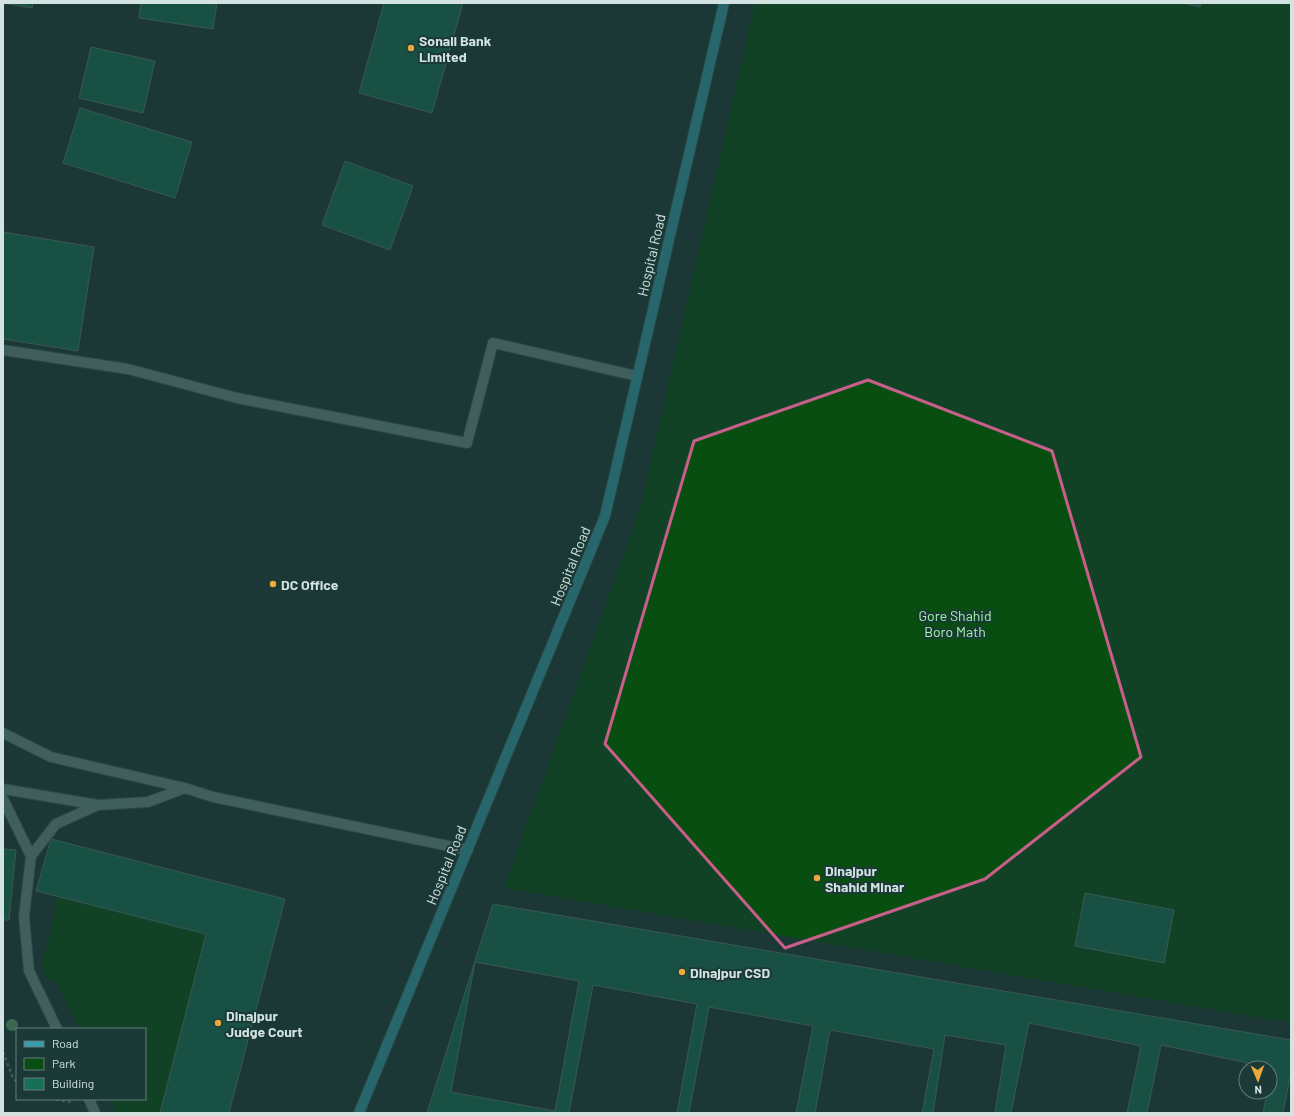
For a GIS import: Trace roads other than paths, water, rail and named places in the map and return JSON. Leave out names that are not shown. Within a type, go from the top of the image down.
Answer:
[{"type":"main road","name":"Hospital Road","points":[[359,1113],[605,516],[724,3]]},
{"type":"street","points":[[3,350],[128,369],[237,398],[467,443],[493,342],[637,376]]},
{"type":"street","points":[[3,733],[51,757],[185,788],[220,798],[468,850]]},
{"type":"street","points":[[3,789],[98,805],[148,802],[185,788]]},
{"type":"street","points":[[3,799],[30,856],[24,917],[29,971],[57,1028]]},
{"type":"street","points":[[30,856],[56,824],[98,805]]},
{"type":"street","points":[[89,1100],[95,1113]]},
{"type":"place","name":"Sonali Bank Limited","points":[[411,48]]},
{"type":"place","name":"DC Office","points":[[273,584]]},
{"type":"place","name":"Dinajpur Shahid Minar","points":[[817,878]]},
{"type":"place","name":"Dinajpur CSD","points":[[682,972]]},
{"type":"place","name":"Dinajpur Judge Court","points":[[218,1023]]},
{"type":"park label","name":"Gore Shahid Boro Math","points":[[955,624]]}]
